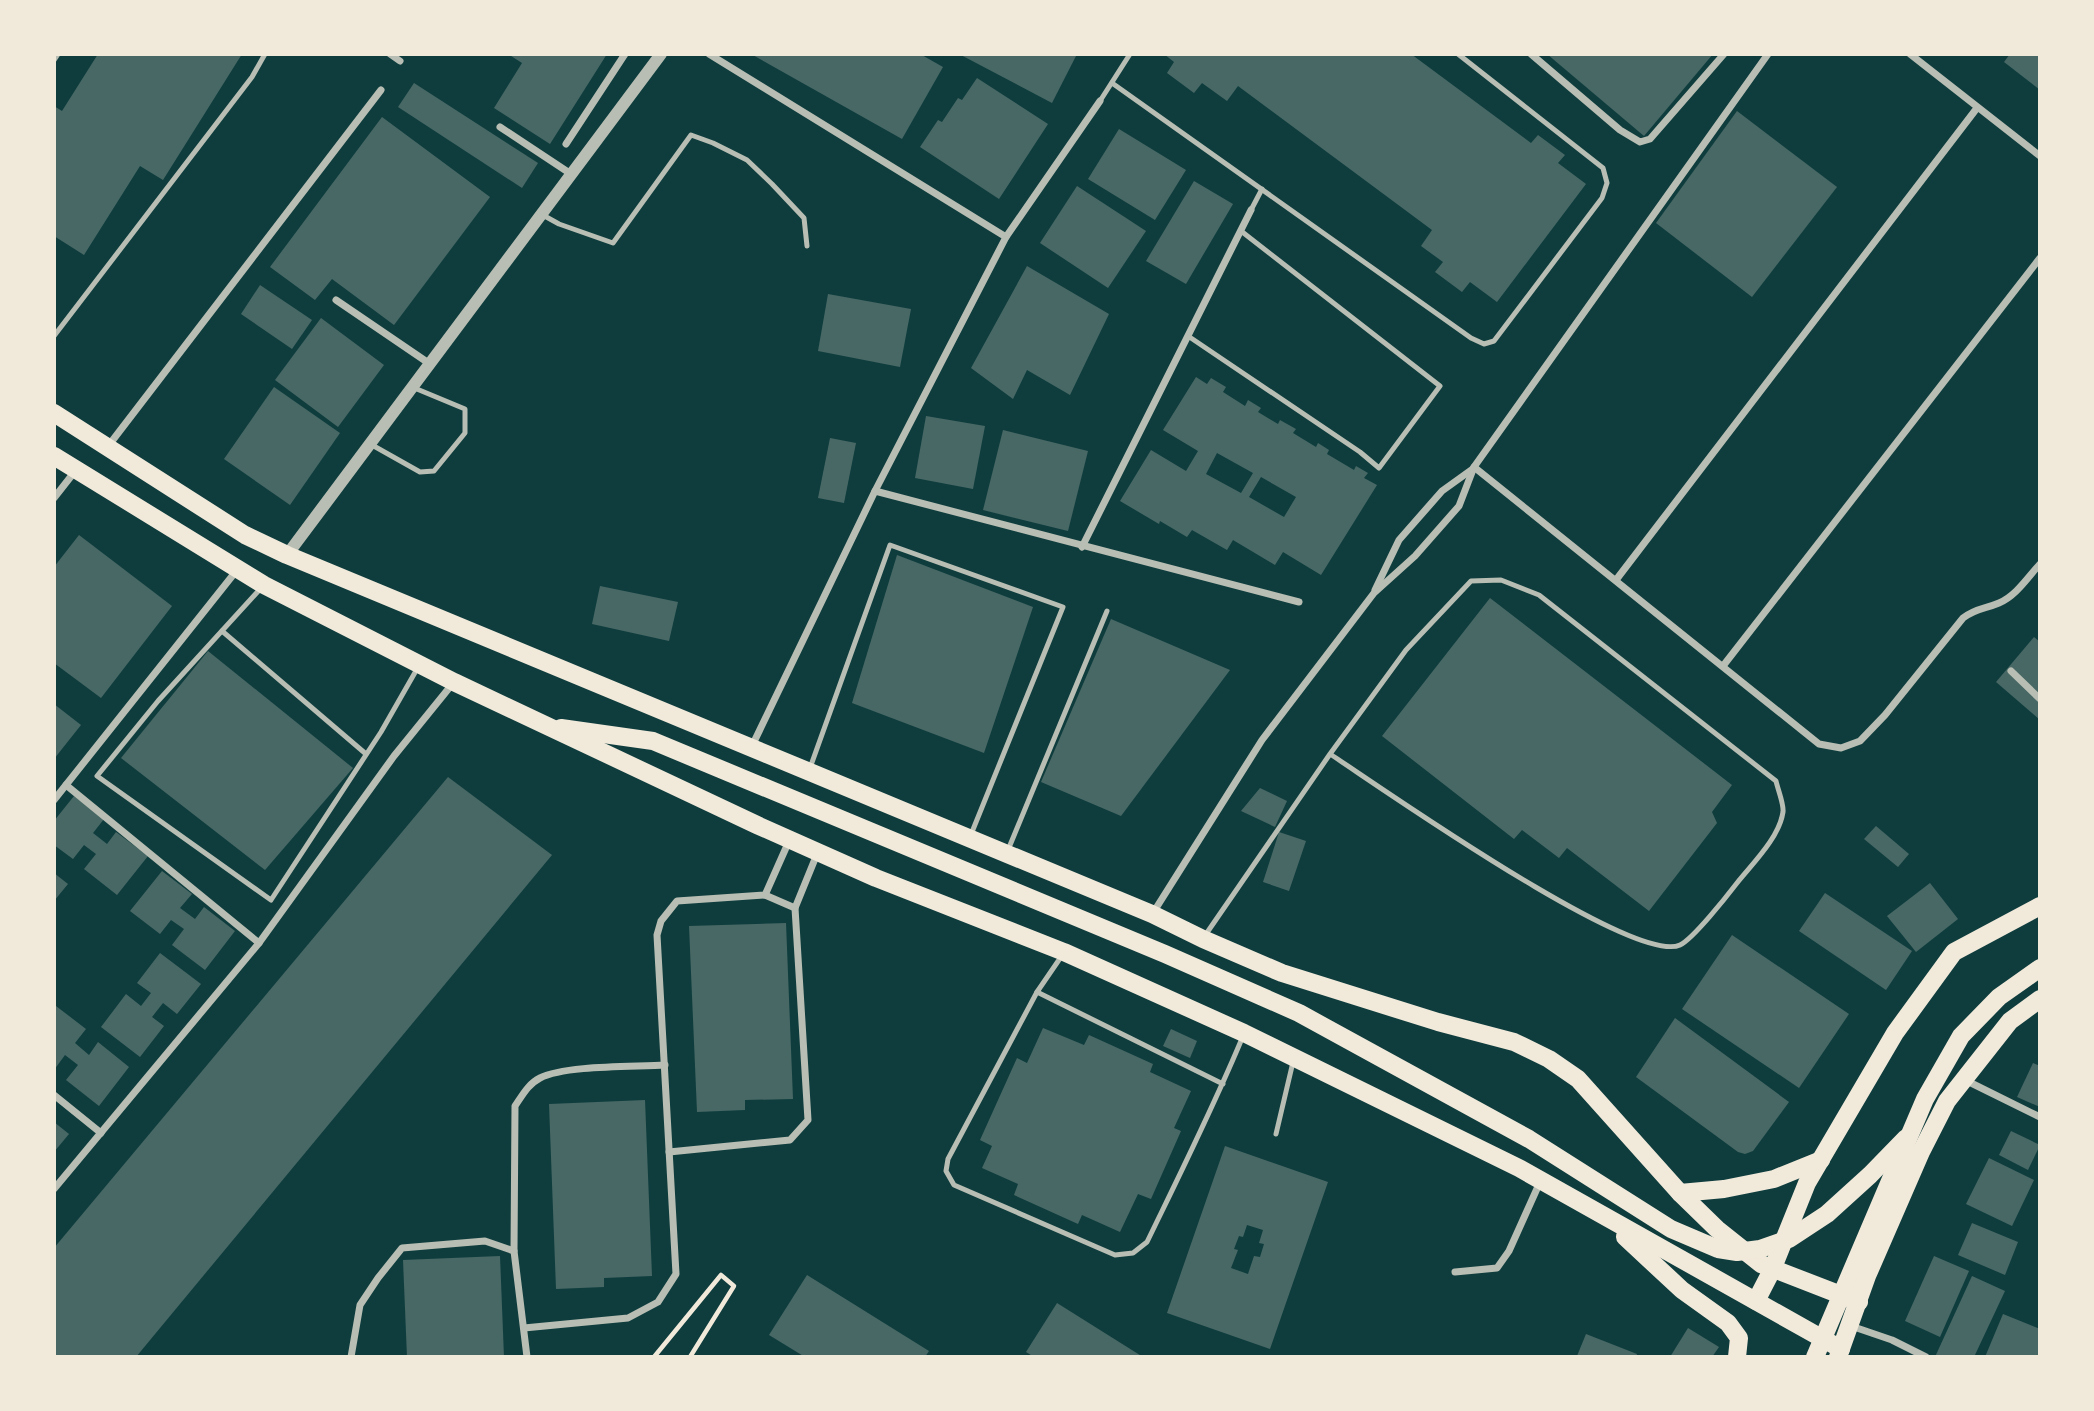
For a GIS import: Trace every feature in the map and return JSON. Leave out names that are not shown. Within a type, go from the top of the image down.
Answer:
[{"type":"main road","points":[[54,413],[245,535],[287,555],[1007,853],[1282,973],[1438,1022],[1514,1042],[1549,1059],[1578,1079],[1680,1193],[1717,1229],[1761,1264],[1859,1302]]},
{"type":"main road","points":[[56,460],[264,585],[787,849],[818,852],[1064,953],[1244,1033],[1541,1181],[1756,1301],[1840,1353],[1867,1276],[1921,1152],[1947,1101],[2010,1021],[2040,999]]},
{"type":"main road","points":[[544,725],[653,741],[1165,954],[1299,1013],[1530,1139],[1671,1229],[1717,1249],[1737,1252],[1760,1249],[1789,1239],[1827,1214],[1906,1138]]},
{"type":"main road","points":[[1756,1301],[1772,1270],[1807,1183],[1895,1033],[1954,952],[2040,906]]},
{"type":"main road","points":[[1815,1357],[1924,1099],[1961,1037],[1999,997],[2040,968]]},
{"type":"main road","points":[[1680,1193],[1724,1189],[1774,1178],[1821,1160]]},
{"type":"main road","points":[[1603,1217],[1682,1290],[1728,1323],[1739,1338],[1737,1357]]},
{"type":"street","points":[[390,54],[400,61]]},
{"type":"street","points":[[566,144],[625,54]]},
{"type":"street","points":[[287,555],[661,54]]},
{"type":"street","points":[[709,54],[1006,237]]},
{"type":"street","points":[[1531,54],[1620,130],[1640,142],[1650,139],[1724,54]]},
{"type":"street","points":[[1152,914],[1262,740],[1374,593],[1415,556],[1459,506],[1474,467],[1768,54]]},
{"type":"street","points":[[1910,54],[2040,156]]},
{"type":"street","points":[[107,447],[381,90]]},
{"type":"street","points":[[751,747],[874,491],[1006,237],[1100,101]]},
{"type":"street","points":[[1616,580],[1977,108]]},
{"type":"street","points":[[500,127],[571,174]]},
{"type":"street","points":[[1082,547],[1251,210]]},
{"type":"street","points":[[1723,666],[2040,258]]},
{"type":"street","points":[[335,300],[430,363]]},
{"type":"street","points":[[1474,467],[1819,744],[1841,748],[1860,741],[1885,715],[1963,618],[1975,609],[2012,596],[2040,564]]},
{"type":"street","points":[[1374,593],[1399,540],[1442,491],[1474,467]]},
{"type":"street","points":[[54,498],[76,470]]},
{"type":"street","points":[[874,491],[1299,602]]},
{"type":"street","points":[[54,800],[238,569]]},
{"type":"street","points":[[2011,671],[2040,699]]},
{"type":"street","points":[[54,1189],[259,943],[394,756],[454,682]]},
{"type":"street","points":[[66,785],[259,943]]},
{"type":"street","points":[[765,895],[787,849]]},
{"type":"street","points":[[669,1152],[790,1140],[808,1121],[795,908],[818,852]]},
{"type":"street","points":[[524,1328],[628,1318],[657,1302],[676,1274],[657,936],[661,921],[677,901],[765,895],[795,908]]},
{"type":"street","points":[[527,1357],[514,1251],[515,1107],[528,1087],[558,1072],[665,1065]]},
{"type":"street","points":[[1964,1079],[2040,1117]]},
{"type":"street","points":[[54,1095],[101,1133]]},
{"type":"street","points":[[1455,1272],[1497,1268],[1509,1251],[1541,1181]]},
{"type":"street","points":[[351,1357],[360,1305],[377,1278],[402,1248],[485,1241],[514,1251]]},
{"type":"street","points":[[1850,1325],[1892,1340],[1926,1357]]},
{"type":"lane","points":[[54,60],[58,54]]},
{"type":"lane","points":[[54,336],[252,77],[265,54]]},
{"type":"lane","points":[[1100,101],[1130,54]]},
{"type":"lane","points":[[1112,83],[1471,338],[1484,344],[1494,341],[1602,198],[1607,183],[1603,168],[1458,54]]},
{"type":"lane","points":[[541,214],[559,224],[613,243],[691,135],[747,160],[804,218],[807,246]]},
{"type":"lane","points":[[1251,210],[1262,189]]},
{"type":"lane","points":[[1188,336],[1360,452],[1379,468],[1440,386],[1241,230]]},
{"type":"lane","points":[[370,444],[420,472],[434,471],[465,433],[465,409],[412,387]]},
{"type":"lane","points":[[809,771],[890,545],[1063,607],[970,838]]},
{"type":"lane","points":[[1203,939],[1330,754],[1406,650],[1471,581],[1501,580],[1539,595],[1776,781],[1784,811],[1770,844],[1708,918],[1680,945],[1664,947],[1606,926],[1520,877],[1330,754]]},
{"type":"lane","points":[[264,585],[158,701],[97,776],[271,901],[366,754],[420,664]]},
{"type":"lane","points":[[1007,853],[1107,611]]},
{"type":"lane","points":[[222,631],[366,754]]},
{"type":"lane","points":[[1064,953],[1037,992],[948,1159],[946,1171],[954,1185],[1115,1255],[1133,1253],[1146,1242],[1223,1084],[1244,1033]]},
{"type":"lane","points":[[1037,992],[1223,1084]]},
{"type":"lane","points":[[1276,1134],[1294,1058]]},
{"type":"path","points":[[653,1357],[722,1275],[734,1286],[690,1357]]},
{"type":"building","points":[[98,54],[242,54],[163,180],[140,166],[84,255],[54,236],[54,106],[62,111]]},
{"type":"building","points":[[508,54],[607,54],[550,144],[494,108],[522,63]]},
{"type":"building","points":[[751,54],[920,54],[943,67],[902,139]]},
{"type":"building","points":[[959,54],[1077,54],[1052,103]]},
{"type":"building","points":[[1164,54],[1411,54],[1531,143],[1538,135],[1565,155],[1558,163],[1586,184],[1497,302],[1470,282],[1462,292],[1435,272],[1443,262],[1421,246],[1432,230],[1238,86],[1227,101],[1202,83],[1194,93],[1167,73],[1174,62]]},
{"type":"building","points":[[1547,54],[1713,54],[1644,136]]},
{"type":"building","points":[[2010,54],[2040,54],[2040,90],[2004,62]]},
{"type":"building","points":[[977,78],[1048,124],[999,199],[920,147],[938,120],[942,122],[958,98],[962,100]]},
{"type":"building","points":[[414,83],[538,163],[522,188],[398,107]]},
{"type":"building","points":[[1737,111],[1837,187],[1752,297],[1656,223]]},
{"type":"building","points":[[382,117],[490,197],[394,325],[332,279],[315,300],[270,267]]},
{"type":"building","points":[[1119,129],[1186,170],[1155,220],[1088,179]]},
{"type":"building","points":[[1194,181],[1233,204],[1186,284],[1146,261]]},
{"type":"building","points":[[1077,186],[1146,231],[1108,288],[1040,243]]},
{"type":"building","points":[[1027,266],[1109,314],[1070,395],[1027,370],[1013,399],[971,368]]},
{"type":"building","points":[[260,285],[312,320],[292,349],[241,314]]},
{"type":"building","points":[[828,294],[911,309],[900,367],[818,351]]},
{"type":"building","points":[[321,318],[384,365],[338,427],[275,380]]},
{"type":"building","points":[[1196,377],[1207,384],[1211,378],[1226,387],[1223,392],[1245,406],[1248,400],[1261,408],[1258,412],[1278,424],[1280,420],[1296,429],[1293,433],[1316,447],[1318,443],[1329,450],[1327,454],[1354,470],[1356,466],[1368,473],[1364,478],[1377,485],[1321,575],[1283,552],[1275,565],[1233,540],[1227,550],[1192,530],[1187,537],[1120,501],[1151,450],[1186,471],[1198,451],[1163,430]],"holes":[[[1217,453],[1253,473],[1241,493],[1206,474]],[[1261,477],[1296,497],[1284,517],[1249,497]]]},
{"type":"building","points":[[274,387],[340,433],[290,505],[224,459]]},
{"type":"building","points":[[926,416],[985,426],[973,489],[915,478]]},
{"type":"building","points":[[1003,430],[1088,451],[1068,531],[983,510]]},
{"type":"building","points":[[830,438],[856,443],[844,503],[818,498]]},
{"type":"building","points":[[79,535],[172,606],[101,698],[54,663],[54,567]]},
{"type":"building","points":[[897,555],[1033,607],[984,753],[852,703]]},
{"type":"building","points":[[600,586],[678,602],[669,641],[592,624]]},
{"type":"building","points":[[1490,598],[1732,785],[1712,812],[1717,823],[1649,911],[1567,848],[1559,858],[1522,830],[1514,839],[1382,736]]},
{"type":"building","points":[[1111,619],[1230,670],[1121,816],[1041,782]]},
{"type":"building","points":[[2034,637],[2040,642],[2040,720],[1996,682]]},
{"type":"building","points":[[208,651],[353,768],[265,870],[121,758]]},
{"type":"building","points":[[54,704],[81,725],[54,759]]},
{"type":"building","points":[[448,777],[552,855],[136,1357],[54,1357],[54,1248]]},
{"type":"building","points":[[1260,788],[1287,801],[1275,827],[1241,811]]},
{"type":"building","points":[[74,796],[104,819],[93,833],[107,844],[116,832],[148,856],[117,895],[84,869],[96,854],[84,845],[73,859],[54,845],[54,821]]},
{"type":"building","points":[[1876,826],[1909,854],[1898,867],[1864,839]]},
{"type":"building","points":[[1279,832],[1306,841],[1289,891],[1263,882]]},
{"type":"building","points":[[162,871],[192,894],[180,908],[195,919],[204,907],[235,931],[205,970],[172,945],[184,929],[171,920],[160,934],[130,911]]},
{"type":"building","points":[[54,873],[68,884],[54,901]]},
{"type":"building","points":[[1930,883],[1958,919],[1916,952],[1887,916]]},
{"type":"building","points":[[1825,893],[1912,951],[1886,990],[1799,931]]},
{"type":"building","points":[[786,923],[793,1099],[745,1100],[745,1110],[697,1112],[689,926]]},
{"type":"building","points":[[1732,935],[1849,1014],[1799,1088],[1682,1009]]},
{"type":"building","points":[[160,953],[201,984],[177,1014],[163,1003],[152,1017],[164,1026],[140,1057],[101,1027],[126,994],[141,1006],[151,993],[137,983]]},
{"type":"building","points":[[56,1006],[86,1029],[75,1043],[89,1055],[98,1042],[129,1067],[99,1106],[66,1080],[78,1065],[65,1055],[54,1070]]},
{"type":"building","points":[[1675,1018],[1789,1102],[1753,1151],[1745,1154],[1738,1152],[1636,1077]]},
{"type":"building","points":[[1043,1028],[1084,1045],[1089,1035],[1153,1064],[1150,1072],[1191,1091],[1174,1128],[1181,1131],[1151,1199],[1138,1194],[1120,1232],[1082,1215],[1078,1224],[1014,1195],[1018,1184],[982,1168],[992,1146],[980,1140],[1017,1058],[1027,1063]]},
{"type":"building","points":[[1171,1029],[1197,1041],[1190,1058],[1163,1046]]},
{"type":"building","points":[[2033,1063],[2040,1066],[2040,1107],[2017,1097]]},
{"type":"building","points":[[645,1100],[652,1276],[604,1278],[604,1287],[556,1289],[549,1104]]},
{"type":"building","points":[[54,1122],[69,1134],[54,1152]]},
{"type":"building","points":[[2011,1131],[2040,1145],[2028,1170],[1999,1155]]},
{"type":"building","points":[[1225,1146],[1328,1182],[1270,1349],[1167,1313]],"holes":[[[1247,1225],[1263,1230],[1259,1243],[1264,1244],[1260,1257],[1254,1256],[1248,1274],[1231,1268],[1238,1250],[1234,1249],[1239,1236],[1243,1237]]]},
{"type":"building","points":[[1989,1158],[2034,1180],[2012,1226],[1966,1204]]},
{"type":"building","points":[[1972,1223],[2018,1242],[2005,1275],[1958,1255]]},
{"type":"building","points":[[500,1256],[504,1357],[407,1357],[403,1260]]},
{"type":"building","points":[[1934,1256],[1969,1271],[1940,1337],[1905,1321]]},
{"type":"building","points":[[807,1275],[929,1351],[925,1357],[805,1357],[769,1335]]},
{"type":"building","points":[[1972,1276],[2005,1291],[1974,1357],[1935,1357]]},
{"type":"building","points":[[1057,1303],[1143,1357],[1034,1357],[1026,1352]]},
{"type":"building","points":[[2003,1314],[2040,1329],[2038,1357],[1985,1357]]},
{"type":"building","points":[[1688,1328],[1719,1347],[1712,1357],[1670,1357]]},
{"type":"building","points":[[1586,1334],[1637,1354],[1636,1357],[1577,1356]]}]
